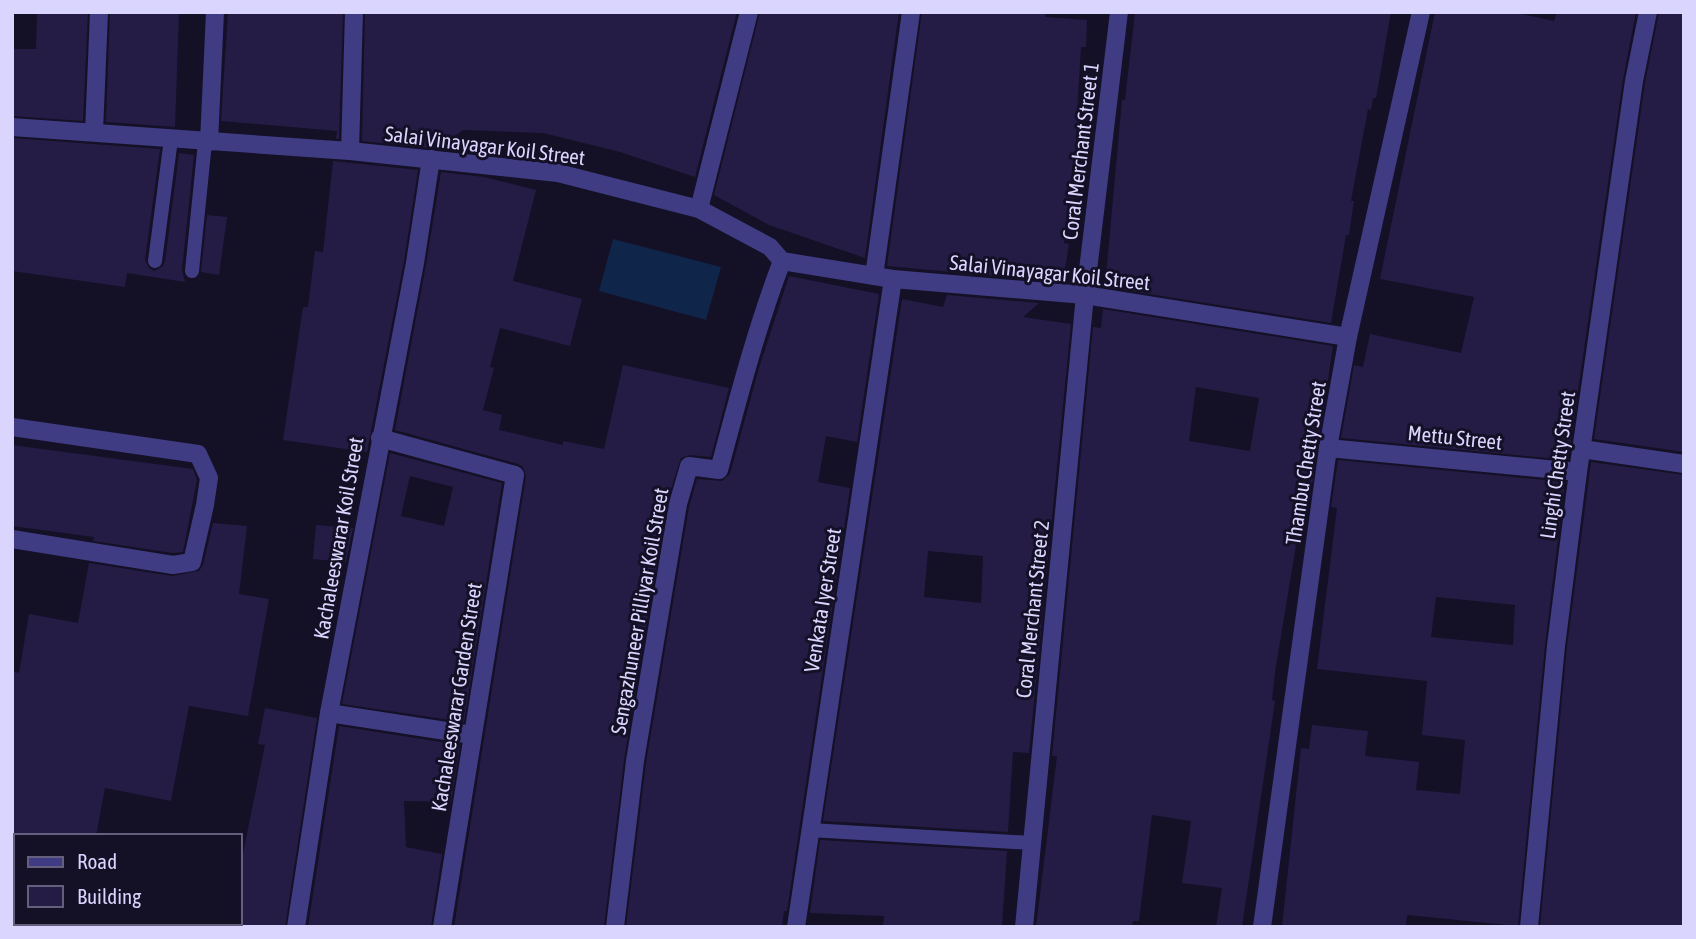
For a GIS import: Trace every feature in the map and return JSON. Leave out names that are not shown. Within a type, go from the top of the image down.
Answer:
[{"type":"street","points":[[94,132],[99,12]]},
{"type":"street","points":[[207,142],[215,12]]},
{"type":"street","points":[[350,151],[354,12]]},
{"type":"street","points":[[699,209],[749,12]]},
{"type":"street","points":[[874,276],[911,12]]},
{"type":"street","name":"Coral Merchant Street 1","points":[[1085,295],[1119,12]]},
{"type":"street","name":"Thambu Chetty Street","points":[[1262,927],[1328,448],[1348,337],[1421,12]]},
{"type":"street","name":"Linghi Chetty Street","points":[[1529,927],[1556,646],[1578,472],[1634,81],[1648,12]]},
{"type":"street","name":"Salai Vinayagar Koil Street","points":[[12,127],[350,151],[558,173],[699,209],[770,247],[782,261],[893,279],[1085,295],[1348,337]]},
{"type":"street","name":"Kachaleeswarar Koil Street","points":[[296,927],[329,713],[415,263],[431,159]]},
{"type":"street","name":"Sengazhuneer Pilliyar Koil Street","points":[[615,927],[635,761],[678,504],[690,466],[719,470],[745,371],[782,261]]},
{"type":"street","name":"Venkata Iyer Street","points":[[796,927],[893,279]]},
{"type":"street","name":"Coral Merchant Street 2","points":[[1024,927],[1085,295]]},
{"type":"street","points":[[12,427],[198,454],[209,478],[192,562],[173,565],[12,539]]},
{"type":"street","name":"Kachaleeswarar Garden Street","points":[[380,438],[515,475],[442,927]]},
{"type":"street","name":"Mettu Street","points":[[1328,448],[1578,472]]},
{"type":"street","points":[[1582,449],[1684,464]]},
{"type":"street","points":[[329,713],[472,735]]},
{"type":"lane","points":[[155,261],[171,139]]},
{"type":"lane","points":[[192,271],[207,142]]},
{"type":"lane","points":[[810,830],[1032,843]]},
{"type":"water","points":[[613,239],[721,267],[706,320],[599,291]]},
{"type":"building","points":[[37,12],[88,12],[83,121],[12,116],[13,49],[36,49]]},
{"type":"building","points":[[110,12],[179,12],[175,127],[106,122]]},
{"type":"building","points":[[228,12],[343,12],[339,139],[336,139],[337,131],[221,121]]},
{"type":"building","points":[[365,12],[737,12],[695,177],[620,152],[543,133],[463,130],[449,141],[448,150],[362,141]]},
{"type":"building","points":[[760,12],[899,12],[865,258],[769,225],[714,195]]},
{"type":"building","points":[[922,12],[1045,12],[1045,17],[1087,20],[1086,47],[1081,47],[1077,112],[1082,112],[1080,151],[1074,200],[1069,200],[1064,243],[1069,244],[1063,282],[887,266]]},
{"type":"building","points":[[1135,12],[1391,12],[1376,98],[1373,98],[1371,110],[1368,109],[1351,201],[1354,201],[1349,235],[1346,235],[1331,323],[1105,287],[1122,100],[1125,100]]},
{"type":"building","points":[[1435,12],[1512,12],[1554,21],[1557,12],[1636,12],[1623,79],[1568,460],[1341,438],[1354,365],[1363,367],[1370,334],[1461,353],[1474,297],[1380,279]]},
{"type":"building","points":[[1659,12],[1684,12],[1684,452],[1594,439],[1645,83]]},
{"type":"building","points":[[12,138],[160,149],[145,260],[154,271],[165,262],[179,153],[194,155],[182,270],[185,282],[127,273],[125,287],[12,271]]},
{"type":"building","points":[[333,161],[418,170],[404,261],[367,452],[283,440],[303,307],[308,307],[315,251],[323,252]]},
{"type":"building","points":[[441,172],[484,177],[536,190],[513,281],[582,299],[570,346],[500,328],[490,367],[494,368],[483,410],[502,415],[499,430],[563,445],[563,441],[604,449],[623,365],[729,388],[711,457],[690,455],[681,458],[667,501],[624,760],[604,927],[454,927],[526,476],[523,467],[518,464],[395,430]]},
{"type":"building","points":[[207,215],[227,217],[219,275],[201,272]]},
{"type":"building","points":[[789,276],[879,294],[857,442],[826,436],[818,482],[850,488],[787,911],[784,911],[782,927],[626,927],[646,763],[689,507],[697,479],[722,481],[730,474],[759,368]]},
{"type":"building","points":[[947,295],[1039,303],[1023,317],[1071,324],[1029,753],[1013,752],[1008,832],[823,821],[902,299],[943,307]],"holes":[[[928,551],[983,556],[981,603],[924,597]]]},
{"type":"building","points":[[1103,309],[1333,346],[1309,504],[1303,503],[1275,672],[1272,700],[1275,701],[1242,927],[1216,927],[1222,888],[1182,883],[1191,821],[1152,815],[1139,921],[1133,921],[1132,927],[1036,927],[1057,756],[1052,756],[1093,327],[1101,328]],"holes":[[[1196,387],[1259,398],[1250,451],[1189,441]]]},
{"type":"building","points":[[12,445],[193,469],[197,480],[183,552],[173,553],[93,541],[94,537],[12,526]]},
{"type":"building","points":[[390,453],[502,483],[464,722],[342,704]],"holes":[[[410,476],[453,487],[444,526],[401,516]]]},
{"type":"building","points":[[1338,460],[1565,482],[1545,645],[1518,926],[1407,915],[1406,925],[1399,927],[1282,927],[1301,748],[1309,749],[1312,725],[1368,731],[1365,756],[1419,762],[1416,790],[1460,794],[1465,740],[1422,735],[1427,681],[1317,669],[1337,508],[1331,507]],"holes":[[[1436,597],[1515,605],[1513,645],[1431,637]]]},
{"type":"building","points":[[1591,462],[1684,475],[1684,927],[1540,927],[1567,647]]},
{"type":"building","points":[[213,523],[247,526],[239,594],[269,599],[248,716],[189,706],[171,801],[105,788],[96,834],[12,836],[12,671],[19,673],[29,614],[78,623],[89,563],[172,576],[199,571],[203,565]]},
{"type":"building","points":[[316,525],[353,528],[346,562],[313,559]]},
{"type":"building","points":[[265,708],[317,718],[285,927],[240,927],[242,858],[265,745],[258,744]]},
{"type":"building","points":[[339,726],[460,745],[451,802],[404,801],[406,847],[442,854],[431,927],[308,927]]},
{"type":"building","points":[[820,840],[1007,851],[1002,927],[883,927],[884,916],[810,913]]}]
